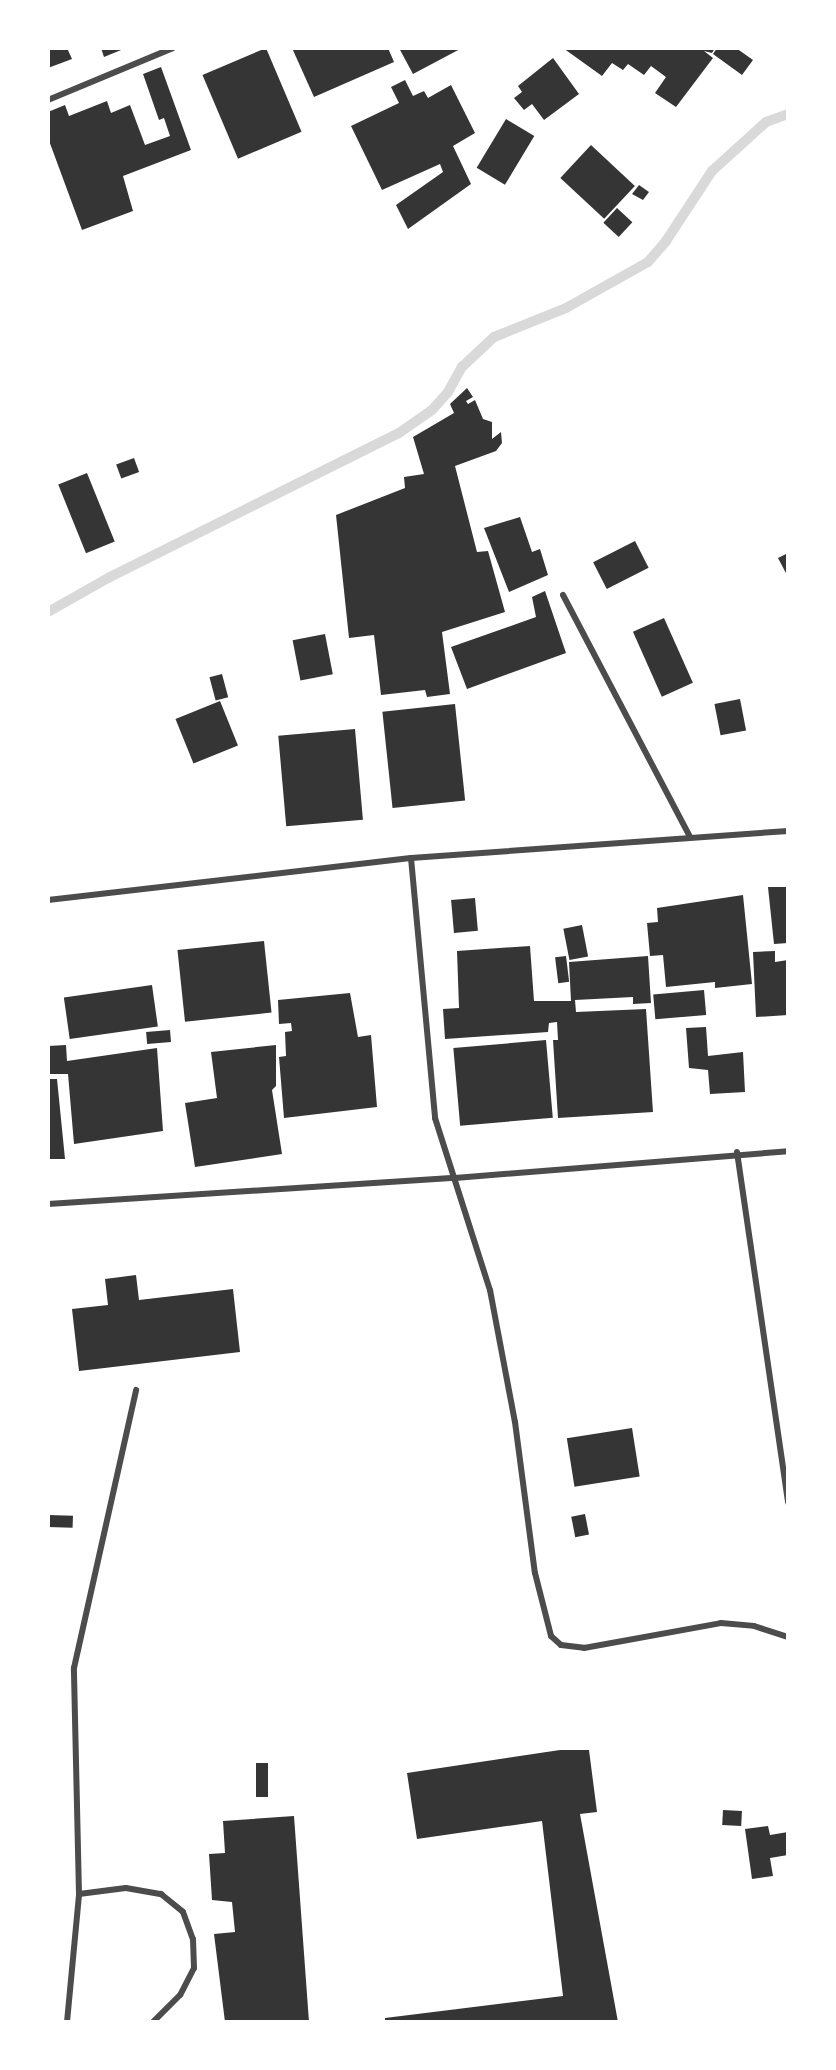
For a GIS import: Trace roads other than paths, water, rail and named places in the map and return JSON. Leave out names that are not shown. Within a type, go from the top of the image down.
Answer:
[{"type":"street","points":[[48,100],[173,48]]},
{"type":"street","points":[[563,595],[690,837]]},
{"type":"street","points":[[48,900],[411,858],[788,831]]},
{"type":"street","points":[[411,858],[435,1119],[490,1290],[515,1422],[535,1573],[550,1636],[561,1645],[584,1648],[722,1623],[754,1626],[788,1637]]},
{"type":"street","points":[[48,1204],[455,1179],[737,1152],[788,1151]]},
{"type":"street","points":[[737,1152],[788,1502]]},
{"type":"street","points":[[67,2022],[79,1894],[74,1668],[136,1390]]},
{"type":"street","points":[[79,1894],[126,1888],[161,1894],[183,1912],[193,1939],[194,1968],[180,1995],[153,2022]]},
{"type":"waterway","points":[[48,612],[108,578],[399,433],[432,410],[448,392],[462,367],[494,337],[566,308],[648,262],[666,241],[712,171],[766,122],[788,114]]}]
